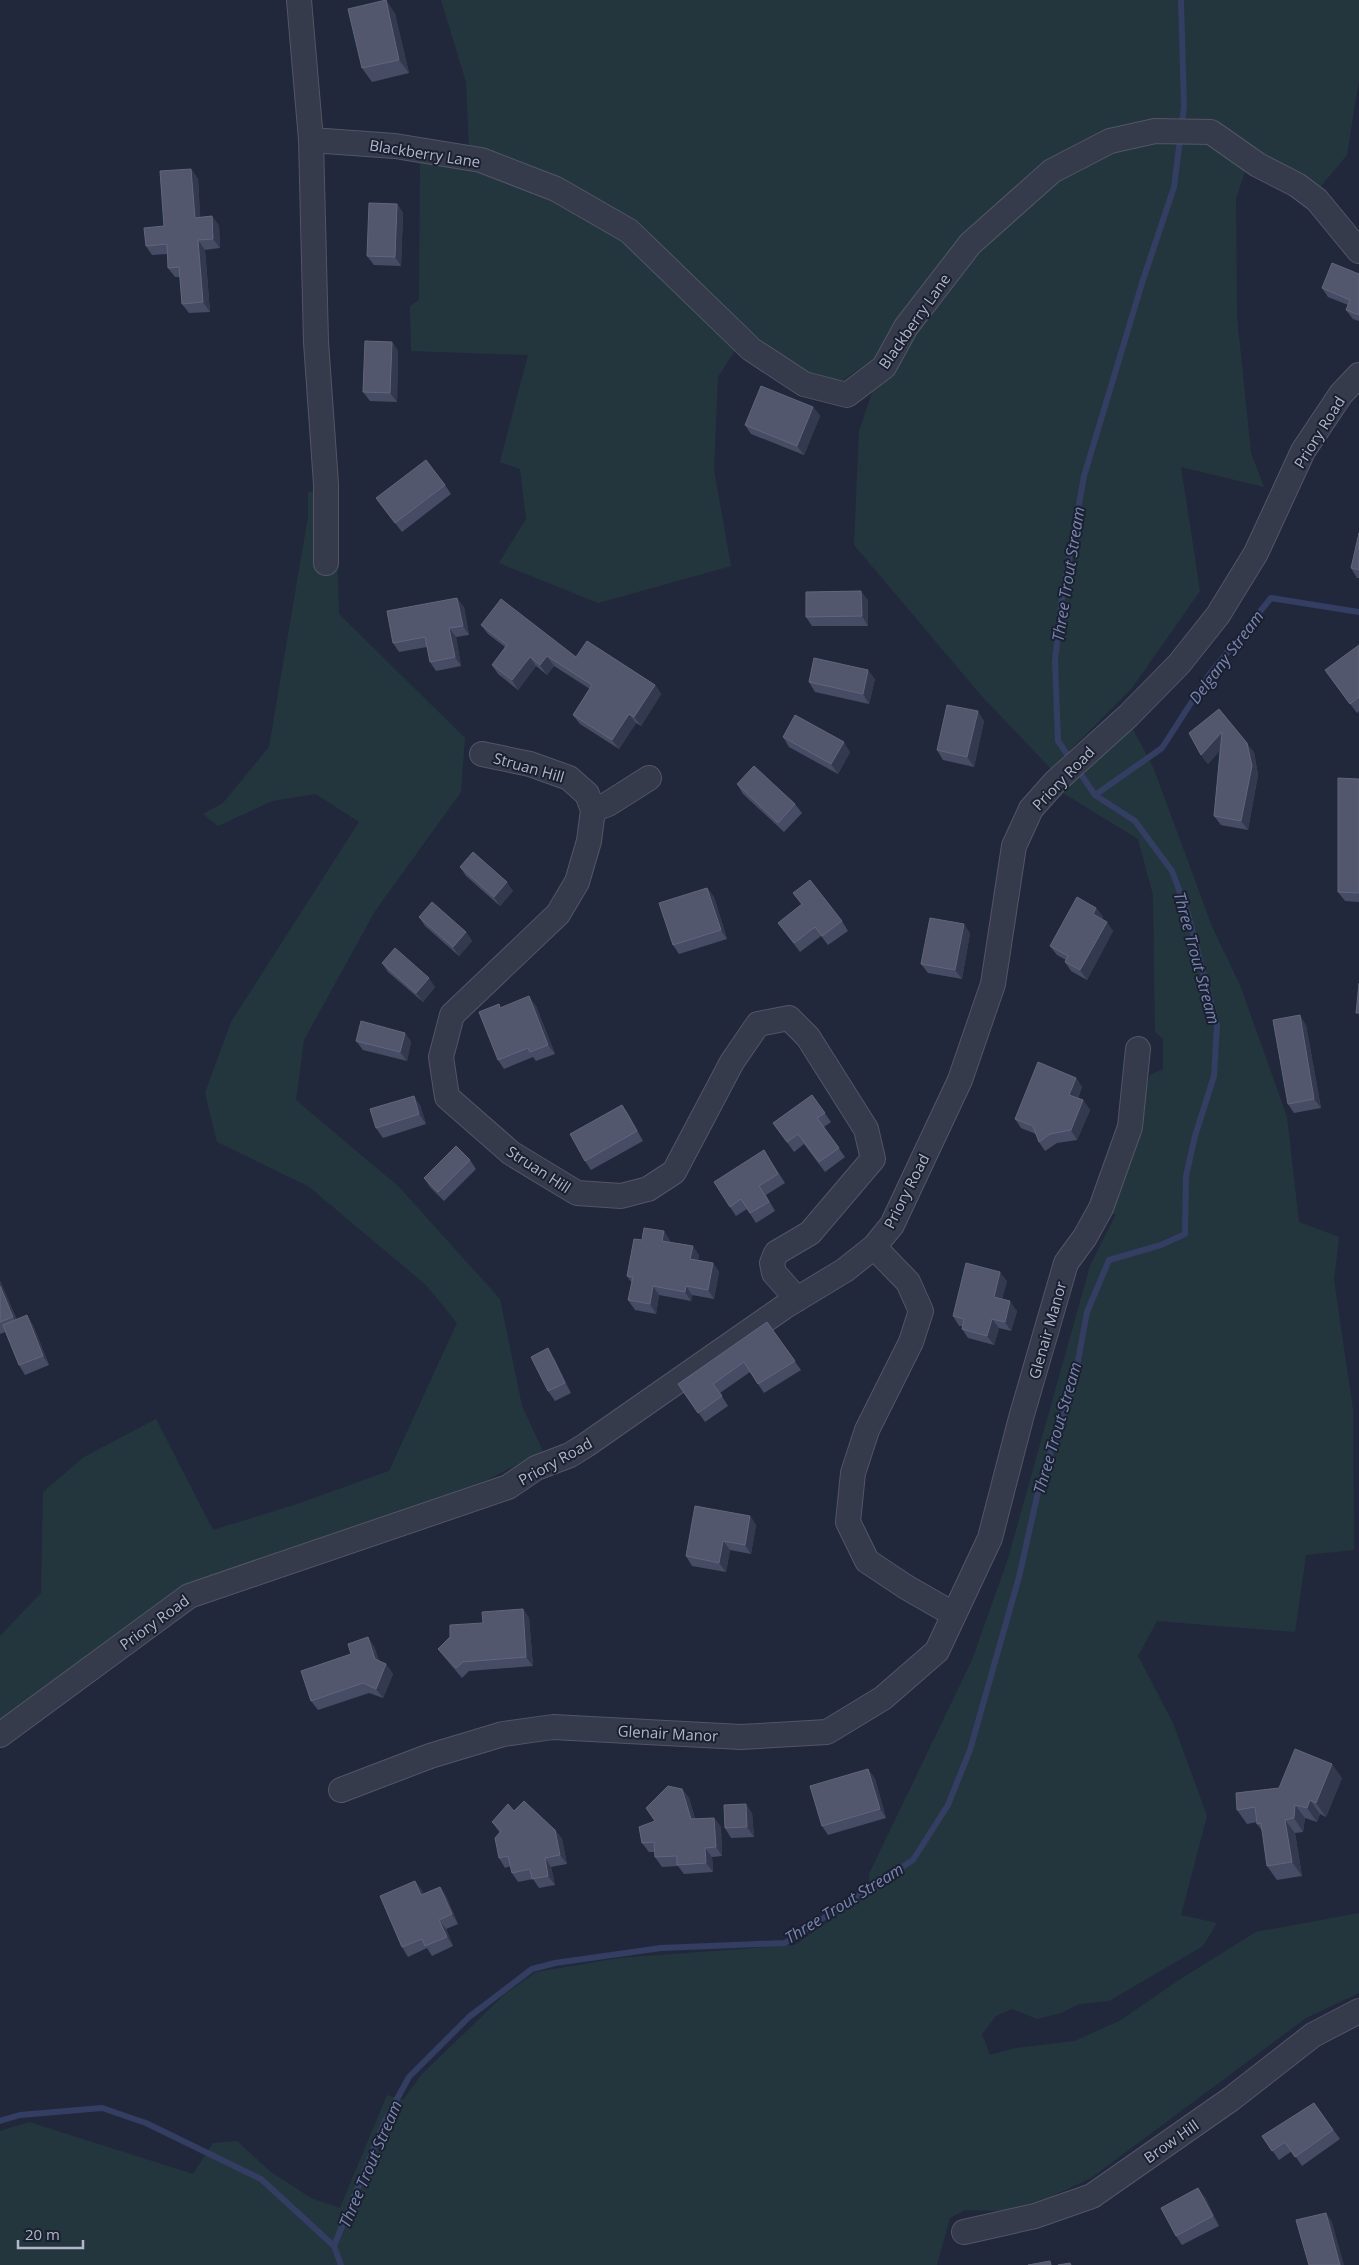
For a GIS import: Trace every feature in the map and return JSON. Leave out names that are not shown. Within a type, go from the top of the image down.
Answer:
[{"type":"street","points":[[299,0],[311,140],[316,342],[326,484],[326,563]]},
{"type":"street","name":"Blackberry Lane","points":[[311,140],[396,146],[481,160],[556,189],[629,231],[751,349],[804,384],[847,395],[884,367],[906,327],[970,244],[1052,171],[1110,141],[1155,132],[1211,132],[1258,165],[1304,190],[1316,200],[1359,251]]},
{"type":"street","name":"Priory Road","points":[[0,1734],[189,1596],[508,1487],[536,1468],[570,1455],[624,1420],[694,1368],[797,1299],[845,1270],[874,1247],[892,1225],[960,1080],[993,984],[1014,846],[1031,809],[1055,782],[1128,716],[1179,664],[1218,615],[1256,553],[1303,451],[1341,394],[1359,375]]},
{"type":"street","name":"Struan Hill","points":[[482,754],[530,764],[569,778],[587,794],[593,810],[589,841],[577,882],[558,914],[452,1015],[440,1057],[448,1097],[511,1153],[577,1193],[621,1196],[648,1189],[674,1172],[732,1062],[758,1024],[790,1018],[808,1037],[866,1129],[873,1159],[810,1233],[776,1253],[772,1263],[774,1273],[797,1299]]},
{"type":"street","points":[[593,810],[608,804],[650,778]]},
{"type":"street","name":"Glenair Manor","points":[[341,1790],[430,1756],[503,1734],[553,1727],[741,1737],[827,1732],[883,1698],[937,1651],[990,1538],[1021,1418],[1066,1263],[1085,1237],[1101,1208],[1130,1127],[1138,1049]]},
{"type":"street","points":[[874,1247],[908,1282],[921,1311],[911,1342],[866,1430],[853,1473],[848,1522],[867,1561],[906,1587],[953,1614]]},
{"type":"street","name":"Brow Hill","points":[[964,2232],[1035,2216],[1092,2196],[1231,2099],[1313,2035],[1359,2011]]},
{"type":"shaded area","points":[[441,0],[1359,0],[1359,79],[1347,155],[1317,191],[1254,151],[1235,134],[1199,121],[1127,129],[1066,150],[1022,184],[876,357],[843,380],[812,377],[743,326],[638,225],[469,147],[466,82]]},
{"type":"shaded area","points":[[1210,137],[1247,165],[1236,199],[1237,317],[1251,453],[1264,487],[1181,467],[1200,591],[1132,688],[1051,769],[980,694],[854,545],[859,431],[872,393],[957,269],[1068,169],[1119,144]]},
{"type":"shaded area","points":[[453,157],[586,212],[650,256],[737,347],[718,377],[714,470],[731,566],[598,603],[499,563],[526,519],[520,469],[500,462],[528,355],[411,351],[410,306],[419,300],[420,158]]},
{"type":"shaded area","points":[[335,488],[339,614],[465,738],[461,792],[375,911],[304,1040],[296,1100],[399,1187],[500,1299],[522,1406],[543,1451],[487,1480],[175,1590],[0,1720],[0,1636],[41,1593],[43,1492],[84,1457],[156,1419],[213,1530],[297,1504],[389,1471],[457,1323],[426,1285],[308,1186],[217,1142],[205,1093],[231,1022],[359,822],[316,794],[272,801],[218,826],[203,814],[223,803],[269,747],[308,517],[308,492]]},
{"type":"shaded area","points":[[1130,724],[1153,767],[1213,929],[1240,985],[1287,1117],[1299,1222],[1339,1237],[1334,1280],[1353,1410],[1354,1550],[1306,1555],[1295,1632],[1157,1621],[1138,1656],[1173,1723],[1207,1816],[1181,1915],[1217,1923],[1203,1946],[1109,2001],[1079,2004],[1061,2013],[1037,2019],[1012,2009],[996,2016],[982,2034],[990,2055],[1016,2048],[1075,2041],[1121,2020],[1179,1980],[1256,1932],[1359,1913],[1359,1993],[1306,2018],[1091,2178],[1050,2197],[1007,2211],[965,2210],[950,2218],[937,2265],[0,2265],[0,2131],[29,2122],[193,2174],[213,2143],[237,2141],[271,2172],[311,2198],[340,2208],[387,2095],[403,2100],[422,2074],[505,1994],[536,1972],[619,1958],[795,1945],[869,1892],[869,1874],[972,1660],[1008,1559],[1090,1266],[1116,1214],[1104,1213],[1112,1197],[1150,1075],[1163,1069],[1163,1039],[1155,1032],[1153,895],[1138,839],[1063,793]]},
{"type":"building","points":[[386,0],[399,60],[362,68],[348,9]]},
{"type":"building","points":[[191,169],[195,218],[212,216],[213,239],[198,240],[203,302],[182,304],[179,267],[168,268],[167,244],[146,246],[144,228],[164,226],[160,171]]},
{"type":"building","points":[[369,203],[397,204],[395,257],[367,256]]},
{"type":"building","points":[[1332,263],[1359,274],[1359,315],[1346,310],[1350,300],[1322,288]]},
{"type":"building","points":[[365,341],[392,342],[390,393],[363,392]]},
{"type":"building","points":[[761,386],[813,407],[797,446],[745,425]]},
{"type":"building","points":[[426,460],[445,485],[395,523],[376,498]]},
{"type":"building","points":[[1359,533],[1359,570],[1351,568]]},
{"type":"building","points":[[861,591],[862,616],[806,617],[806,592]]},
{"type":"building","points":[[457,598],[463,626],[449,628],[455,657],[430,662],[425,637],[393,643],[387,611]]},
{"type":"building","points":[[501,599],[576,657],[587,641],[655,685],[634,717],[629,714],[612,740],[573,715],[592,685],[547,656],[540,665],[530,657],[512,680],[492,665],[507,645],[481,625]]},
{"type":"building","points":[[1359,645],[1359,697],[1350,704],[1325,670]]},
{"type":"building","points":[[814,658],[868,670],[863,694],[809,682]]},
{"type":"building","points":[[947,705],[978,711],[967,757],[937,750]]},
{"type":"building","points":[[1219,709],[1247,743],[1252,766],[1241,821],[1214,816],[1222,732],[1201,755],[1189,733]]},
{"type":"building","points":[[795,715],[844,742],[831,764],[783,737]]},
{"type":"building","points":[[754,766],[795,804],[778,823],[737,784]]},
{"type":"building","points":[[1338,778],[1359,779],[1359,893],[1338,892]]},
{"type":"building","points":[[473,852],[507,882],[494,897],[460,867]]},
{"type":"building","points":[[810,880],[842,921],[822,936],[815,927],[794,943],[778,923],[802,904],[793,893]]},
{"type":"building","points":[[707,888],[721,930],[673,945],[659,903]]},
{"type":"building","points":[[1077,897],[1096,908],[1093,914],[1107,922],[1080,970],[1065,962],[1068,956],[1050,946]]},
{"type":"building","points":[[432,902],[466,932],[453,947],[419,917]]},
{"type":"building","points":[[930,918],[964,924],[955,970],[921,964]]},
{"type":"building","points":[[395,948],[429,978],[416,993],[382,963]]},
{"type":"building","points":[[1359,983],[1359,1013],[1356,1013]]},
{"type":"building","points":[[529,996],[548,1045],[530,1052],[528,1048],[498,1060],[479,1012],[499,1004],[500,1008]]},
{"type":"building","points":[[1300,1015],[1314,1099],[1288,1104],[1273,1020]]},
{"type":"building","points":[[361,1021],[405,1033],[400,1052],[356,1041]]},
{"type":"building","points":[[1038,1062],[1076,1078],[1069,1095],[1083,1100],[1071,1130],[1050,1134],[1039,1142],[1033,1126],[1015,1119]]},
{"type":"building","points":[[812,1095],[825,1113],[817,1118],[839,1148],[819,1162],[798,1134],[787,1142],[773,1123]]},
{"type":"building","points":[[414,1096],[419,1114],[376,1128],[370,1109]]},
{"type":"building","points":[[622,1105],[637,1131],[585,1161],[570,1134]]},
{"type":"building","points":[[456,1146],[470,1160],[438,1192],[424,1178]]},
{"type":"building","points":[[764,1150],[778,1174],[759,1186],[769,1202],[750,1213],[741,1199],[730,1207],[714,1182]]},
{"type":"building","points":[[644,1228],[664,1231],[662,1241],[693,1246],[690,1259],[713,1263],[708,1290],[686,1286],[685,1292],[653,1286],[650,1304],[628,1300],[633,1277],[627,1276],[634,1239],[642,1240]]},
{"type":"building","points":[[966,1263],[1000,1272],[994,1297],[1010,1301],[1005,1322],[992,1319],[987,1336],[962,1329],[964,1319],[953,1316]]},
{"type":"building","points":[[0,1286],[13,1317],[0,1322]]},
{"type":"building","points":[[27,1315],[43,1356],[19,1365],[3,1325]]},
{"type":"building","points":[[767,1322],[795,1361],[758,1384],[744,1362],[713,1384],[722,1396],[698,1413],[678,1384]]},
{"type":"building","points":[[548,1348],[565,1383],[548,1391],[531,1357]]},
{"type":"building","points":[[695,1506],[750,1516],[745,1545],[723,1541],[719,1563],[686,1556]]},
{"type":"building","points":[[523,1609],[526,1657],[463,1662],[456,1668],[438,1649],[450,1637],[450,1625],[483,1623],[482,1612]]},
{"type":"building","points":[[368,1637],[375,1659],[386,1664],[376,1689],[363,1683],[311,1701],[301,1671],[351,1654],[348,1644]]},
{"type":"building","points":[[1295,1749],[1332,1764],[1316,1803],[1310,1800],[1307,1808],[1295,1805],[1294,1818],[1285,1820],[1292,1862],[1267,1866],[1261,1823],[1257,1824],[1255,1807],[1237,1810],[1236,1793],[1279,1788]]},
{"type":"building","points":[[868,1769],[880,1809],[822,1826],[810,1786]]},
{"type":"building","points":[[668,1786],[682,1789],[691,1819],[714,1818],[716,1847],[705,1848],[706,1863],[677,1865],[677,1856],[655,1857],[654,1842],[642,1843],[639,1827],[655,1821],[646,1808]]},
{"type":"building","points":[[524,1801],[555,1830],[560,1855],[545,1858],[548,1876],[532,1879],[530,1869],[512,1873],[508,1856],[499,1858],[495,1838],[501,1831],[492,1822],[508,1804],[514,1811]]},
{"type":"building","points":[[746,1804],[747,1827],[725,1828],[724,1805]]},
{"type":"building","points":[[415,1881],[421,1895],[440,1887],[452,1914],[439,1920],[447,1937],[425,1946],[422,1939],[402,1947],[380,1896]]},
{"type":"building","points":[[1314,2103],[1333,2130],[1295,2157],[1285,2142],[1272,2151],[1262,2136]]},
{"type":"building","points":[[1198,2188],[1213,2216],[1176,2236],[1161,2208]]},
{"type":"building","points":[[1326,2213],[1340,2265],[1309,2265],[1296,2220]]},
{"type":"building","points":[[1050,2261],[1051,2265],[1028,2265]]},
{"type":"waterway","name":"Three Trout Stream","points":[[341,2265],[334,2246],[385,2121],[409,2077],[469,2017],[532,1969],[555,1963],[661,1948],[785,1943],[913,1860],[948,1805],[970,1750],[1019,1577],[1041,1479],[1073,1388],[1087,1312],[1109,1260],[1161,1245],[1185,1234],[1186,1176],[1195,1136],[1214,1076],[1217,1026],[1188,914],[1172,871],[1135,821],[1095,795],[1058,741],[1055,661],[1061,605],[1084,476],[1143,280],[1174,187],[1184,107],[1181,0]]},
{"type":"waterway","name":"Delgany Stream","points":[[1095,795],[1162,748],[1209,675],[1271,598],[1359,612]]},
{"type":"waterway","points":[[0,2121],[20,2115],[102,2108],[146,2123],[261,2179],[334,2246]]}]
